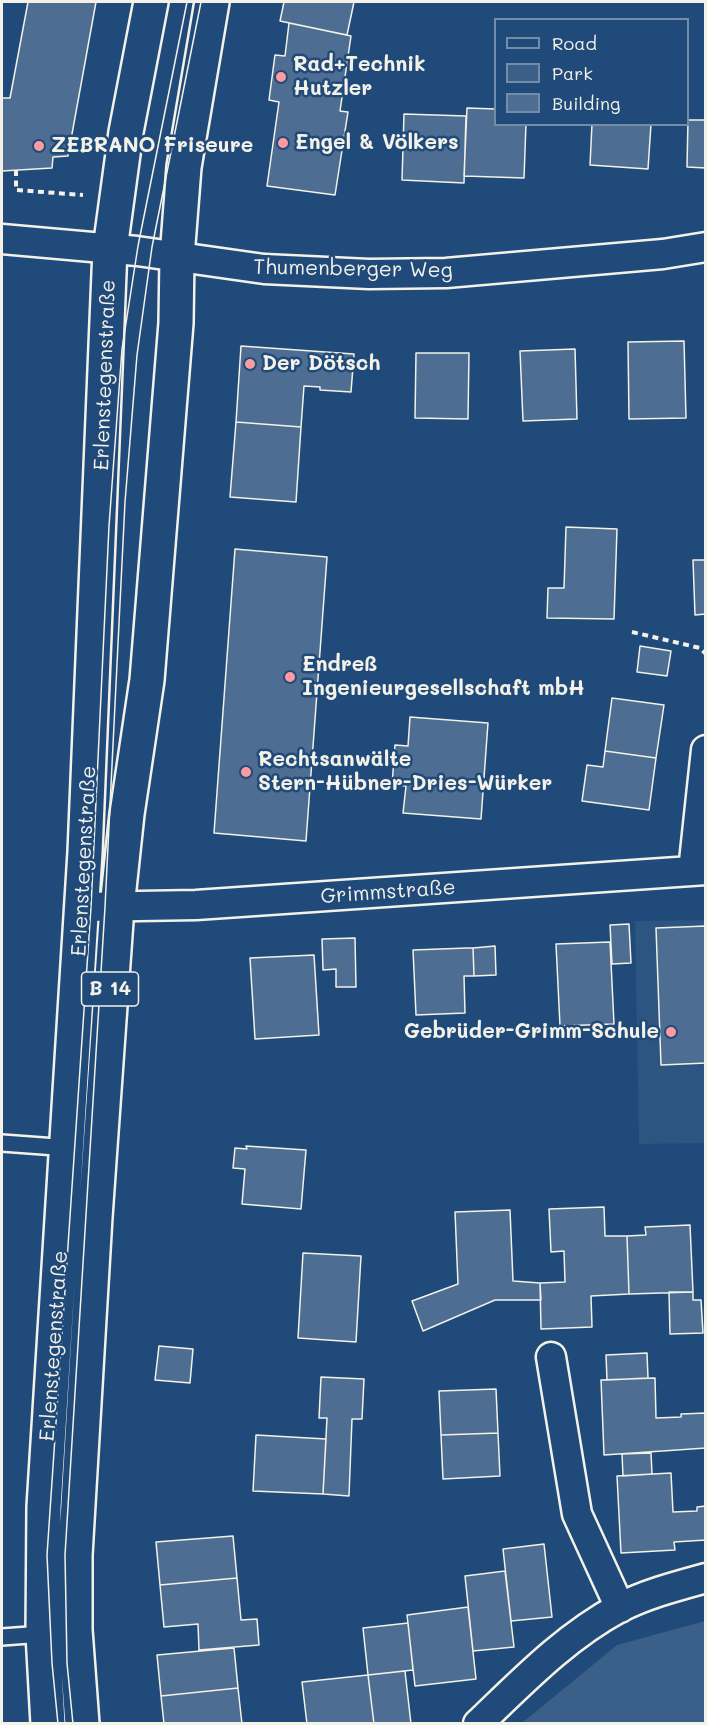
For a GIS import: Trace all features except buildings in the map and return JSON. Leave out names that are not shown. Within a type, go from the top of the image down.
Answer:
[{"type":"main road","name":"B 14","points":[[110,249],[126,132],[151,2]]},
{"type":"main road","name":"B 14","points":[[177,257],[186,153],[212,2]]},
{"type":"main road","name":"Erlenstegenstraße","points":[[48,1724],[43,1634],[42,1542],[45,1470],[82,907],[110,249]]},
{"type":"main road","name":"Erlenstegenstraße","points":[[82,1724],[75,1630],[75,1555],[99,1150],[117,907],[127,814],[147,680],[176,323],[177,257]]},
{"type":"street","name":"Thumenberger Weg","points":[[2,239],[110,249],[264,269],[421,274],[663,254],[705,247]]},
{"type":"street","name":"Grimmstraße","points":[[82,907],[196,905],[699,871],[705,750]]},
{"type":"street","points":[[551,1357],[577,1514],[620,1608]]},
{"type":"street","points":[[478,1724],[540,1664],[579,1633],[620,1608],[664,1590],[705,1578]]},
{"type":"lane","points":[[2,1143],[99,1150]]},
{"type":"lane","points":[[2,1638],[43,1634]]},
{"type":"path","points":[[16,170],[16,190],[84,195],[78,246]]},
{"type":"path","points":[[632,632],[700,648],[705,654]]},
{"type":"shaded area","name":"Gebrüder-Grimm-Schule","points":[[705,920],[705,1143],[639,1144],[635,921]]},
{"type":"green space","points":[[705,1621],[705,1723],[522,1723],[617,1645]]},
{"type":"tram line","points":[[58,1724],[52,1663],[47,1555],[91,907],[109,526],[122,349],[138,246],[187,2]]},
{"type":"tram line","points":[[73,1724],[67,1663],[65,1555],[105,907],[125,502],[137,355],[152,247],[201,2]]},
{"type":"place","name":"Rad+Technik Hutzler","points":[[281,77]]},
{"type":"place","name":"Engel & Völkers","points":[[283,143]]},
{"type":"place","name":"ZEBRANO Friseure","points":[[39,146]]},
{"type":"place","name":"Der Dötsch","points":[[250,364]]},
{"type":"place","name":"Endreß Ingenieurgesellschaft mbH","points":[[290,677]]},
{"type":"place","name":"Rechtsanwälte Stern-Hübner-Dries-Würker","points":[[246,772]]},
{"type":"place","name":"Gebrüder-Grimm-Schule","points":[[671,1032]]}]
